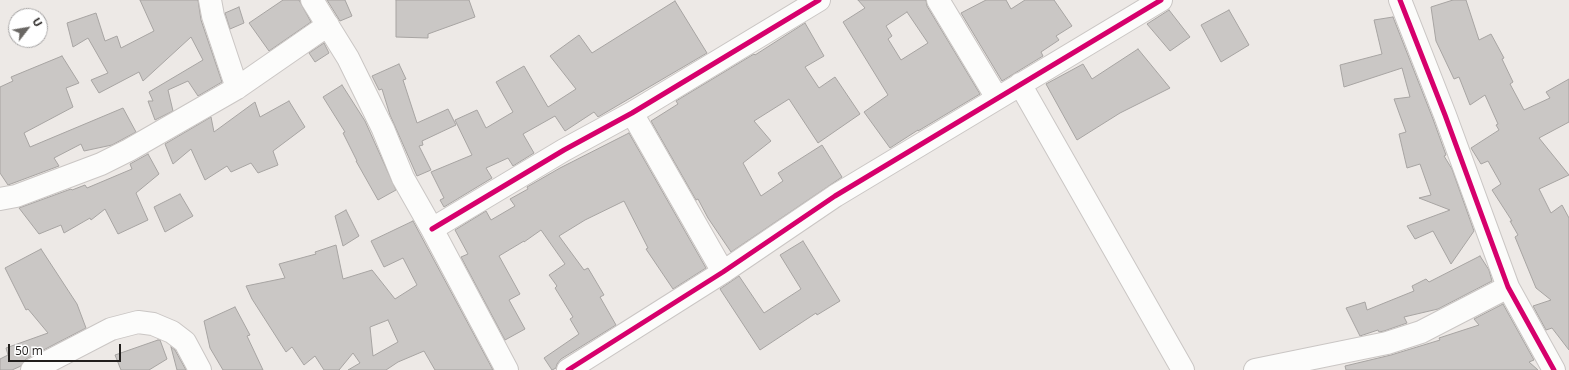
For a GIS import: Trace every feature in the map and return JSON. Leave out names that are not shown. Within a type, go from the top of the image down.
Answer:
[{"type":"street","points":[[210,0],[213,16],[237,88]]},
{"type":"street","points":[[312,0],[348,58],[383,129],[403,178],[432,229],[507,370]]},
{"type":"street","points":[[432,229],[564,150],[632,113],[819,0]]},
{"type":"street","points":[[938,0],[996,98]]},
{"type":"street","points":[[568,370],[723,272],[835,196],[1160,0]]},
{"type":"street","points":[[1400,0],[1445,115],[1508,288],[1554,370]]},
{"type":"street","points":[[0,199],[16,196],[102,164],[237,88],[331,29]]},
{"type":"street","points":[[1020,84],[1183,370]]},
{"type":"street","points":[[632,113],[723,272]]},
{"type":"street","points":[[1255,370],[1387,343],[1421,332],[1508,288]]},
{"type":"street","points":[[32,370],[112,329],[138,322],[154,324],[172,332],[185,342],[200,370]]},
{"type":"building","points":[[140,0],[198,0],[201,20],[222,82],[198,96],[188,81],[168,90],[173,111],[155,120],[148,101],[153,101],[149,92],[203,60],[191,37],[143,81],[139,72],[99,93],[91,80],[108,73],[88,38],[73,47],[67,23],[96,13],[105,41],[117,36],[121,48],[154,31]]},
{"type":"building","points":[[283,0],[299,0],[311,22],[269,51],[249,23]]},
{"type":"building","points":[[327,0],[345,0],[352,16],[340,21]]},
{"type":"building","points":[[396,0],[469,0],[475,17],[428,34],[428,38],[396,37]]},
{"type":"building","points":[[858,0],[926,0],[927,6],[980,94],[890,148],[864,112],[888,95],[843,22],[865,8]],"holes":[[[907,12],[928,43],[901,60],[888,39],[892,36],[886,26]]]},
{"type":"building","points":[[986,0],[1006,0],[1011,9],[1025,0],[1054,0],[1072,26],[1056,36],[1059,40],[1041,52],[1043,56],[1002,81],[961,13]]},
{"type":"building","points":[[1453,0],[1466,0],[1479,40],[1491,34],[1504,58],[1502,59],[1513,82],[1510,84],[1524,110],[1550,98],[1546,92],[1569,79],[1569,122],[1539,138],[1569,175],[1539,189],[1551,213],[1562,205],[1569,218],[1569,350],[1552,328],[1546,330],[1533,306],[1551,300],[1536,288],[1515,237],[1518,235],[1510,221],[1512,221],[1492,190],[1501,184],[1488,161],[1481,164],[1471,148],[1499,130],[1496,125],[1498,124],[1485,95],[1470,105],[1459,77],[1454,79],[1436,41],[1431,7]]},
{"type":"building","points":[[675,1],[707,53],[598,117],[594,112],[565,131],[555,116],[523,134],[534,153],[513,166],[508,158],[486,168],[492,178],[444,207],[440,200],[444,198],[431,172],[472,155],[455,120],[477,110],[486,128],[513,112],[496,82],[524,66],[548,107],[576,89],[550,56],[579,35],[592,53]]},
{"type":"building","points":[[239,7],[244,23],[230,29],[225,13]]},
{"type":"building","points":[[1169,10],[1190,37],[1170,51],[1147,24]]},
{"type":"building","points":[[1229,10],[1249,45],[1221,62],[1201,25]]},
{"type":"building","points":[[1393,17],[1433,119],[1446,155],[1444,156],[1452,169],[1474,231],[1451,264],[1433,231],[1415,239],[1407,226],[1450,210],[1419,198],[1431,195],[1420,164],[1407,168],[1399,134],[1406,132],[1394,99],[1410,97],[1402,68],[1344,87],[1340,65],[1382,54],[1374,20]]},
{"type":"building","points":[[805,23],[824,56],[805,67],[819,88],[835,77],[860,114],[818,143],[789,99],[754,121],[771,141],[743,163],[761,196],[783,181],[778,173],[822,145],[842,177],[731,252],[708,218],[698,199],[696,200],[651,121],[678,104],[676,101],[754,54],[755,55]]},
{"type":"building","points":[[324,43],[329,53],[315,62],[309,53]]},
{"type":"building","points":[[1138,49],[1170,88],[1120,113],[1077,140],[1046,84],[1083,64],[1092,79]]},
{"type":"building","points":[[62,56],[79,83],[66,88],[73,107],[24,133],[30,147],[123,108],[136,132],[112,145],[84,151],[81,144],[54,158],[59,166],[8,185],[0,173],[0,87],[13,81],[11,77]]},
{"type":"building","points":[[399,64],[406,79],[403,80],[417,123],[448,109],[456,125],[422,141],[423,145],[419,146],[431,170],[417,176],[390,115],[382,89],[379,90],[372,76]]},
{"type":"building","points":[[342,85],[365,121],[396,190],[378,200],[356,161],[343,133],[345,132],[323,97]]},
{"type":"building","points":[[289,101],[305,127],[273,151],[278,165],[258,173],[251,163],[231,172],[227,166],[205,180],[191,149],[173,164],[165,144],[211,117],[214,132],[255,102],[260,117]]},
{"type":"building","points":[[629,133],[706,268],[673,289],[646,249],[648,248],[624,201],[585,220],[559,236],[584,270],[588,268],[604,295],[600,297],[616,325],[561,359],[556,368],[552,370],[544,358],[579,334],[570,319],[573,317],[555,288],[557,286],[549,275],[565,264],[541,230],[524,242],[499,256],[520,294],[509,300],[525,329],[505,340],[461,257],[468,254],[455,230],[486,211],[491,220],[515,206],[510,199],[528,189],[527,187],[560,168]]},
{"type":"building","points":[[148,154],[159,174],[136,193],[148,220],[118,234],[105,209],[91,220],[90,218],[64,233],[61,225],[39,234],[19,208],[71,189],[72,190],[85,185],[87,188],[132,169],[130,164]]},
{"type":"building","points":[[180,194],[193,216],[165,232],[154,207]]},
{"type":"building","points":[[346,210],[359,236],[343,246],[335,216]]},
{"type":"building","points":[[413,221],[493,370],[435,370],[424,351],[398,362],[386,370],[348,370],[360,363],[353,353],[339,370],[324,370],[315,356],[304,365],[292,347],[286,352],[252,299],[246,286],[285,278],[279,264],[316,254],[315,252],[336,245],[343,279],[372,270],[395,299],[417,285],[403,258],[384,267],[371,241]],"holes":[[[388,320],[398,342],[373,356],[370,327]]]},
{"type":"building","points":[[803,241],[840,301],[817,315],[816,313],[760,350],[720,289],[739,276],[764,313],[801,289],[780,255]]},
{"type":"building","points":[[41,249],[77,304],[86,328],[26,359],[21,366],[12,370],[0,370],[0,359],[8,355],[6,348],[48,333],[28,309],[26,310],[5,268]]},
{"type":"building","points":[[1480,256],[1489,270],[1492,281],[1438,309],[1404,317],[1407,323],[1384,331],[1379,332],[1378,330],[1360,336],[1346,308],[1365,302],[1367,310],[1414,291],[1412,286],[1426,279],[1429,282]]},
{"type":"building","points":[[1503,304],[1534,360],[1529,362],[1538,370],[1346,370],[1345,366],[1391,355],[1440,340],[1439,338],[1479,325],[1474,319]]},
{"type":"building","points":[[235,307],[250,335],[247,336],[263,370],[223,370],[210,348],[204,321]]},
{"type":"building","points":[[160,340],[167,359],[149,370],[121,370],[115,355]]},
{"type":"building","points":[[171,347],[175,350],[186,370],[177,370]]},
{"type":"cycle path","points":[[432,229],[564,150],[632,113],[819,0]]},
{"type":"cycle path","points":[[568,370],[723,272],[835,196],[1161,0]]},
{"type":"cycle path","points":[[1400,0],[1445,115],[1508,287],[1554,370]]}]
